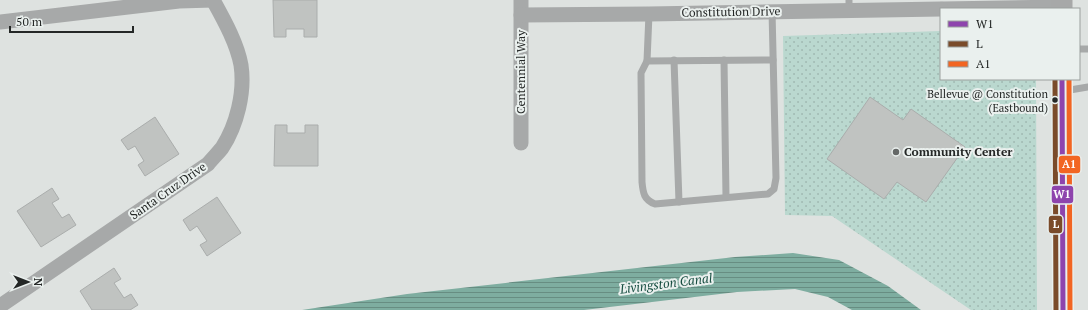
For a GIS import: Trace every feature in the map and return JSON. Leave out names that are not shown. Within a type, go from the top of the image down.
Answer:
[{"type":"main road","points":[[1062,85],[1063,310]]},
{"type":"street","points":[[0,22],[179,1],[213,0]]},
{"type":"street","name":"Santa Cruz Drive","points":[[0,306],[208,164],[222,147],[233,125],[242,94],[240,65],[231,34],[213,0]]},
{"type":"street","name":"Constitution Drive","points":[[521,7],[649,14],[719,6],[772,11],[849,5],[940,9]]},
{"type":"street","name":"Constitution Drive","points":[[972,8],[1062,5]]},
{"type":"street","name":"Centennial Way","points":[[521,7],[521,143]]},
{"type":"lane","points":[[649,14],[647,61],[641,73],[643,194],[649,202],[655,204],[768,194],[774,189],[776,178],[772,11]]},
{"type":"lane","points":[[674,60],[679,202]]},
{"type":"lane","points":[[724,60],[726,198]]},
{"type":"lane","points":[[647,61],[773,60]]},
{"type":"lane","points":[[1062,85],[1088,87]]},
{"type":"shaded area","points":[[940,31],[940,80],[1036,80],[1037,310],[971,310],[832,216],[785,215],[783,36]]},
{"type":"water","name":"Livingston Canal","points":[[793,253],[839,260],[888,286],[921,310],[852,310],[828,297],[795,289],[737,292],[584,310],[302,310],[407,294],[735,257]]},
{"type":"building","points":[[273,0],[317,0],[317,37],[304,37],[304,29],[286,29],[286,37],[274,37]]},
{"type":"building","name":"Community Center","points":[[870,97],[903,120],[911,109],[965,147],[926,202],[897,182],[884,199],[827,159]]},
{"type":"building","points":[[155,117],[179,154],[145,176],[138,165],[144,161],[135,146],[128,150],[121,140]]},
{"type":"building","points":[[275,125],[287,125],[287,133],[305,133],[305,125],[318,125],[318,166],[274,166]]},
{"type":"building","points":[[52,188],[59,199],[52,203],[62,218],[69,214],[76,225],[41,247],[17,211]]},
{"type":"building","points":[[217,197],[241,233],[207,256],[200,245],[207,241],[197,226],[190,231],[183,220]]},
{"type":"building","points":[[114,268],[121,279],[114,283],[124,298],[131,294],[138,305],[130,310],[92,310],[80,291]]},
{"type":"transit line","name":"L","points":[[1055,80],[1056,310]]},
{"type":"transit line","name":"W1","points":[[1062,80],[1063,310]]},
{"type":"transit line","name":"A1","points":[[1069,80],[1070,310]]},
{"type":"place","name":"Bellevue @ Constitution (Eastbound)","points":[[1055,100]]},
{"type":"place","name":"Community Center","points":[[896,152]]}]
